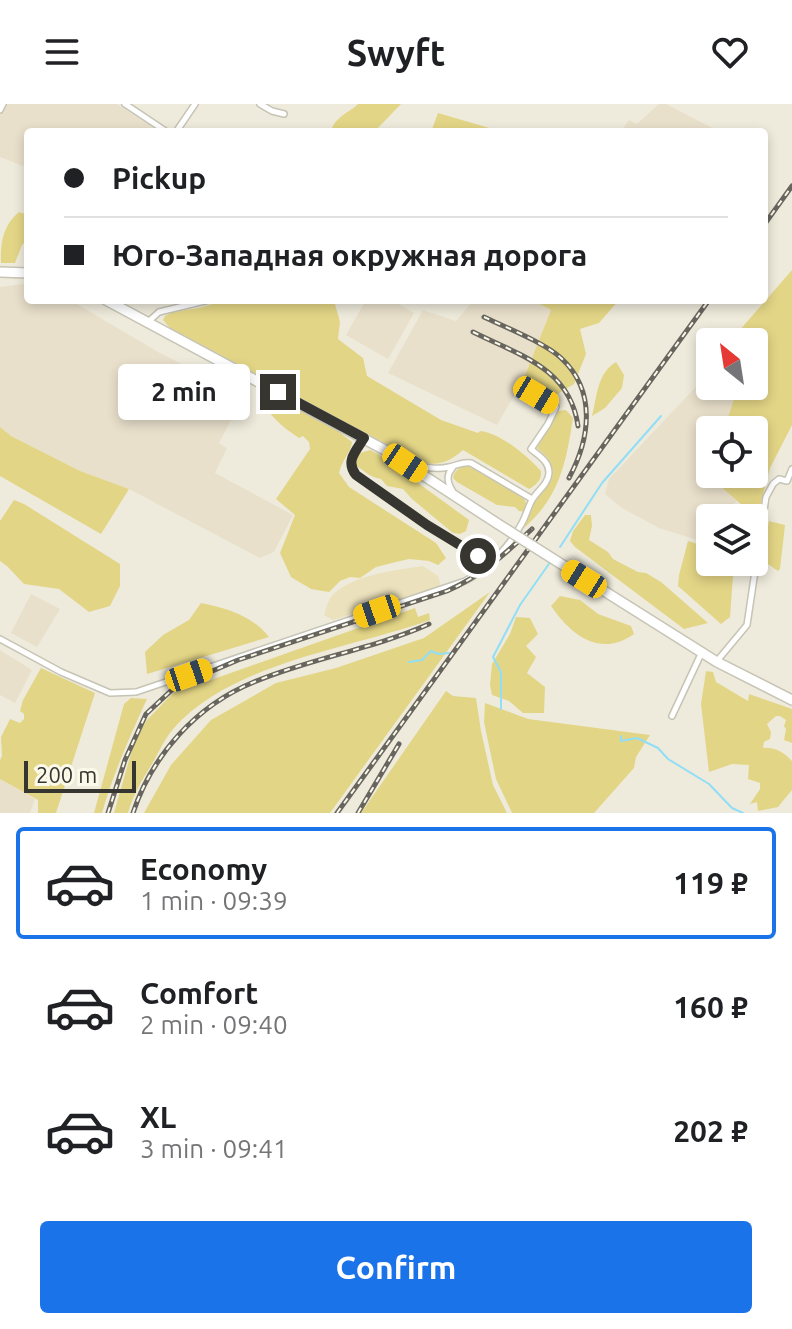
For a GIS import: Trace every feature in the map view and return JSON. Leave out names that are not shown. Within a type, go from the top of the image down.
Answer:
[{"type":"highway","points":[[0,272],[24,273]]},
{"type":"highway","points":[[113,304],[364,438],[701,653],[792,700]]},
{"type":"street","points":[[0,110],[3,104]]},
{"type":"street","points":[[125,104],[161,128]]},
{"type":"street","points":[[179,128],[195,104]]},
{"type":"street","points":[[260,104],[284,114]]},
{"type":"street","points":[[147,323],[159,312],[192,304]]},
{"type":"street","points":[[0,639],[61,672],[110,693],[136,692],[474,576],[502,551],[522,523],[549,472],[546,461],[531,449],[556,407],[520,386]]},
{"type":"street","points":[[364,438],[350,462],[356,475],[489,564]]},
{"type":"street","points":[[405,463],[431,468],[471,463],[532,499]]},
{"type":"street","points":[[455,465],[447,479],[457,498]]},
{"type":"street","points":[[717,662],[747,625],[766,497],[779,479],[787,481],[792,469]]},
{"type":"street","points":[[672,716],[701,653]]},
{"type":"shaded area","points":[[6,104],[117,104],[153,128],[24,128],[24,166],[0,157],[0,116]]},
{"type":"shaded area","points":[[358,104],[401,104],[378,128],[333,128],[338,119]]},
{"type":"shaded area","points":[[659,104],[666,104],[712,128],[624,128],[629,120],[637,124]]},
{"type":"shaded area","points":[[438,113],[489,128],[432,128]]},
{"type":"shaded area","points":[[19,212],[24,214],[24,243],[15,263],[1,263],[1,249],[9,223]]},
{"type":"shaded area","points":[[792,270],[792,425],[768,476],[768,416],[728,416],[734,400],[768,400],[768,328],[742,328],[762,304],[768,304],[768,298]]},
{"type":"shaded area","points":[[24,284],[24,304],[77,304],[158,352],[244,395],[219,443],[227,448],[215,473],[293,515],[274,552],[260,558],[129,489],[62,462],[11,436],[0,427],[0,287]]},
{"type":"shaded area","points":[[212,304],[335,304],[340,322],[338,339],[363,358],[367,376],[441,420],[505,441],[541,471],[539,480],[529,489],[463,450],[442,463],[418,461],[170,328],[163,320],[173,312]]},
{"type":"shaded area","points":[[364,304],[399,304],[414,313],[388,359],[346,335]]},
{"type":"shaded area","points":[[471,304],[539,304],[551,310],[524,378],[497,425],[388,373],[423,310],[456,321]]},
{"type":"shaded area","points":[[540,304],[616,304],[599,323],[580,329],[586,354],[574,384],[556,395],[524,378],[551,310]]},
{"type":"shaded area","points":[[616,362],[624,375],[622,388],[605,408],[592,416],[601,379]]},
{"type":"shaded area","points":[[696,387],[696,400],[734,400],[728,416],[696,416],[696,488],[722,488],[737,501],[733,504],[696,504],[696,540],[659,528],[622,508],[605,494],[609,479]]},
{"type":"shaded area","points":[[263,391],[338,431],[352,442],[339,473],[349,487],[436,543],[446,558],[438,565],[409,559],[376,567],[360,578],[350,577],[340,581],[329,592],[311,589],[291,577],[280,553],[295,515],[276,499],[310,449],[309,442],[276,420],[260,396]]},
{"type":"shaded area","points":[[566,410],[573,418],[559,478],[546,504],[524,528],[535,501],[548,485],[553,471],[548,458],[537,448],[557,411]]},
{"type":"shaded area","points":[[0,427],[11,436],[80,471],[129,489],[101,534],[0,476]]},
{"type":"shaded area","points":[[370,450],[469,520],[466,531],[453,533],[403,489],[387,486],[381,479],[356,466],[360,453]]},
{"type":"shaded area","points":[[466,465],[524,498],[527,506],[524,512],[515,507],[497,505],[457,482],[453,478],[454,473]]},
{"type":"shaded area","points":[[722,488],[765,488],[761,504],[741,504]]},
{"type":"shaded area","points":[[14,500],[120,564],[120,586],[110,606],[89,612],[59,589],[24,584],[0,561],[0,521]]},
{"type":"shaded area","points":[[585,515],[591,515],[589,540],[613,559],[661,582],[708,623],[684,629],[575,547],[570,541],[573,531]]},
{"type":"shaded area","points":[[769,521],[785,525],[778,571],[768,564]]},
{"type":"shaded area","points":[[688,541],[696,544],[696,576],[733,576],[730,617],[721,624],[678,586]]},
{"type":"shaded area","points":[[490,592],[330,813],[144,813],[171,765],[211,720],[276,683],[336,668],[424,638]]},
{"type":"shaded area","points":[[31,594],[60,609],[37,647],[11,633]]},
{"type":"shaded area","points":[[560,596],[580,600],[598,614],[631,626],[634,634],[610,644],[587,640],[568,626],[551,606]]},
{"type":"shaded area","points":[[201,603],[247,618],[269,637],[147,674],[145,652],[163,635],[189,620]]},
{"type":"shaded area","points":[[415,608],[418,617],[429,613],[430,620],[260,672],[228,687],[199,706],[168,736],[138,788],[128,813],[114,813],[133,746],[146,721],[174,692]]},
{"type":"shaded area","points":[[516,617],[530,618],[538,634],[526,646],[536,657],[527,673],[545,687],[544,713],[523,713],[509,701],[492,695],[492,664]]},
{"type":"shaded area","points":[[0,650],[32,670],[15,703],[0,695]]},
{"type":"shaded area","points":[[41,668],[95,693],[56,813],[38,813],[38,800],[0,779],[1,737],[10,719],[20,723],[24,719],[20,711],[23,700]]},
{"type":"shaded area","points":[[706,671],[713,672],[716,682],[748,701],[749,694],[792,709],[792,743],[784,740],[786,720],[776,716],[767,724],[770,739],[764,742],[763,748],[779,751],[792,761],[792,790],[778,807],[758,811],[757,802],[750,804],[760,789],[760,783],[748,779],[749,765],[732,764],[709,772],[701,704]]},
{"type":"shaded area","points":[[446,691],[453,696],[476,698],[493,785],[507,813],[361,813]]},
{"type":"shaded area","points":[[131,698],[147,699],[102,813],[94,813],[124,704]]},
{"type":"shaded area","points":[[485,703],[528,719],[650,735],[636,757],[634,768],[594,813],[512,813],[496,779],[484,722]]},
{"type":"shaded area","points":[[0,779],[35,799],[30,813],[0,813]]},
{"type":"sand","points":[[423,566],[438,576],[441,587],[333,620],[324,615],[331,597],[349,583]]},
{"type":"waterway","points":[[560,547],[602,483],[661,416]]},
{"type":"waterway","points":[[501,709],[501,672],[493,657],[520,605],[551,561]]},
{"type":"waterway","points":[[409,662],[422,660],[431,651],[449,653]]},
{"type":"waterway","points":[[621,736],[621,741],[637,738],[658,748],[668,759],[709,784],[732,808],[743,813]]},
{"type":"railway","points":[[768,219],[792,186]]},
{"type":"railway","points":[[337,813],[706,304]]},
{"type":"railway","points":[[484,317],[554,352],[573,371],[585,400],[586,416],[582,447],[569,478]]},
{"type":"railway","points":[[473,332],[524,357],[553,377],[565,390],[578,426]]},
{"type":"railway","points":[[108,813],[125,760],[146,714],[175,687],[238,660],[447,591],[482,571],[532,529]]},
{"type":"railway","points":[[133,813],[152,771],[165,752],[179,734],[214,704],[254,682],[429,624]]},
{"type":"railway","points":[[358,813],[399,744]]},
{"type":"route","points":[[278,392],[364,438],[350,462],[356,475],[478,556]]}]
